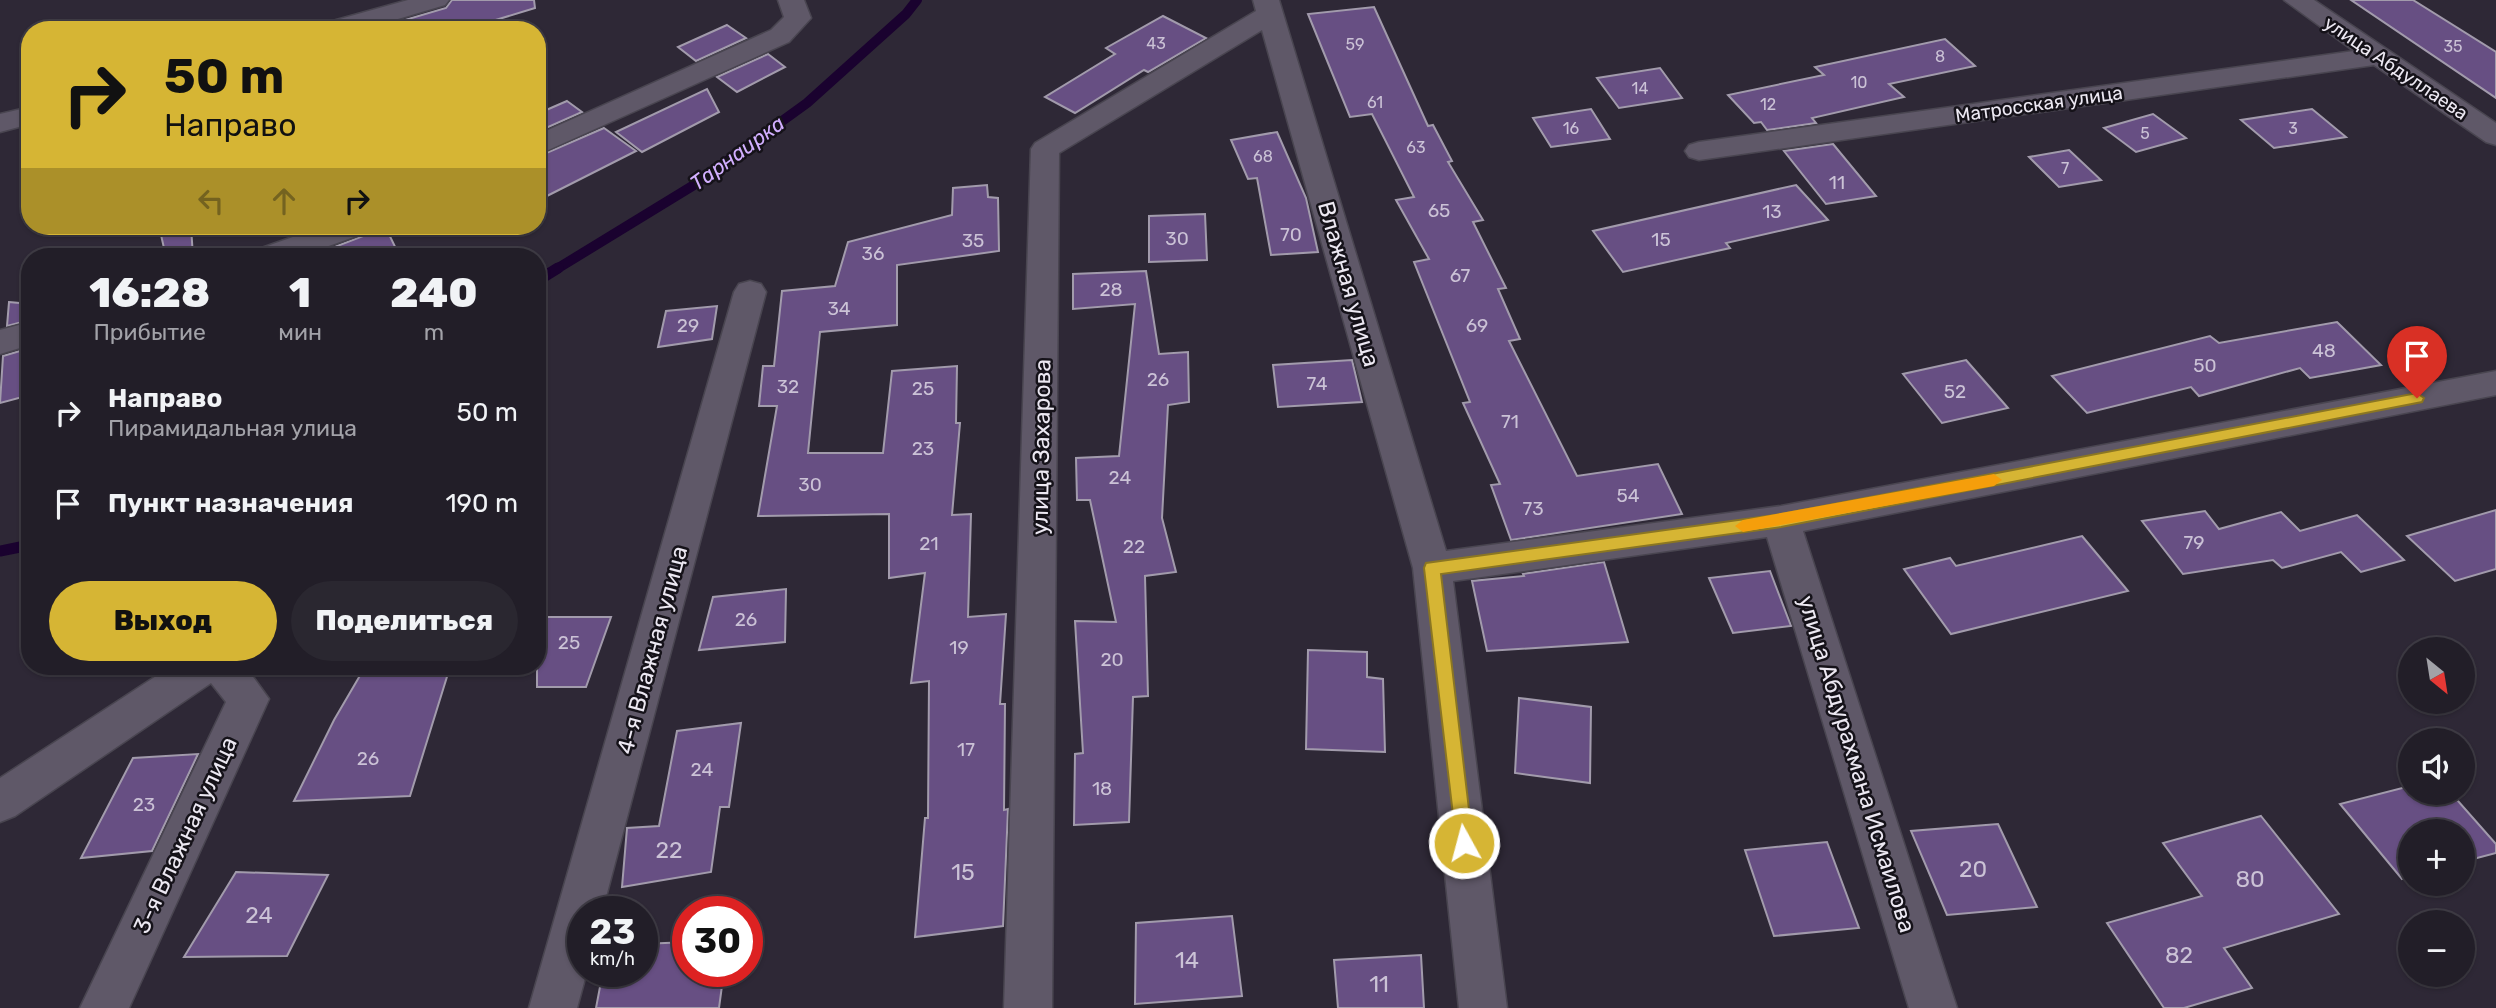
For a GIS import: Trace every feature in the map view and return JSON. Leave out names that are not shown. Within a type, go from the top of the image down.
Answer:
[{"type":"street","points":[[362,21],[436,0]]},
{"type":"street","points":[[546,142],[780,36],[798,19],[791,0]]},
{"type":"street","name":"улица Абдуллаева","points":[[2297,0],[2496,136]]},
{"type":"street","name":"Влажная улица","points":[[1268,7],[1432,568],[1483,1008]]},
{"type":"street","name":"улица Захарова","points":[[1028,1008],[1040,524],[1045,149],[1268,7]]},
{"type":"street","name":"Матросская улица","points":[[1699,151],[2379,56]]},
{"type":"street","points":[[0,123],[21,117]]},
{"type":"street","points":[[292,248],[329,235]]},
{"type":"street","name":"4-я Влажная улица","points":[[553,1008],[750,292]]},
{"type":"street","points":[[0,342],[21,336]]},
{"type":"street","points":[[1432,568],[1781,521],[2496,383]]},
{"type":"street","name":"улица Абдурахмана Исмаилова","points":[[1781,521],[1934,1008]]},
{"type":"street","points":[[0,802],[191,675]]},
{"type":"street","name":"3-я Влажная улица","points":[[104,1008],[248,699],[228,675]]},
{"type":"building","points":[[452,0],[534,0],[535,8],[492,21],[402,21],[446,8]]},
{"type":"building","points":[[2351,0],[2413,0],[2496,52],[2496,98]]},
{"type":"building","points":[[1374,7],[1428,126],[1433,125],[1452,161],[1448,162],[1483,220],[1473,222],[1506,288],[1498,289],[1520,339],[1509,341],[1577,476],[1658,464],[1682,514],[1511,540],[1491,485],[1500,484],[1463,403],[1470,402],[1414,262],[1429,259],[1396,200],[1414,197],[1372,114],[1350,117],[1308,14]]},
{"type":"building","points":[[1163,16],[1206,38],[1148,72],[1144,70],[1075,113],[1045,97],[1115,54],[1106,48]]},
{"type":"building","points":[[727,25],[746,38],[696,61],[678,47]]},
{"type":"building","points":[[1945,39],[1975,66],[1889,84],[1904,97],[1812,118],[1816,123],[1767,130],[1761,122],[1754,123],[1728,95],[1824,75],[1815,67]]},
{"type":"building","points":[[768,54],[785,67],[737,92],[717,77]]},
{"type":"building","points":[[1660,68],[1682,98],[1619,108],[1597,78]]},
{"type":"building","points":[[707,89],[719,112],[642,152],[616,132]]},
{"type":"building","points":[[567,101],[582,112],[546,128],[546,110]]},
{"type":"building","points":[[1591,109],[1610,139],[1551,147],[1533,118]]},
{"type":"building","points":[[2312,109],[2346,137],[2274,148],[2241,120]]},
{"type":"building","points":[[2153,114],[2186,138],[2136,152],[2104,128]]},
{"type":"building","points":[[604,128],[636,151],[546,196],[546,153]]},
{"type":"building","points":[[1277,132],[1306,198],[1318,252],[1271,255],[1257,178],[1248,179],[1231,140]]},
{"type":"building","points":[[1833,144],[1876,196],[1826,204],[1784,151]]},
{"type":"building","points":[[2069,150],[2101,180],[2059,187],[2029,157]]},
{"type":"building","points":[[987,185],[988,197],[998,198],[999,251],[897,265],[897,325],[820,332],[808,453],[883,453],[892,371],[957,366],[956,423],[960,423],[952,515],[971,514],[968,617],[1006,614],[1000,704],[1005,704],[1004,810],[1008,809],[1003,926],[915,937],[925,818],[928,818],[929,681],[911,683],[925,573],[889,578],[889,514],[758,516],[777,406],[759,406],[763,366],[774,366],[782,291],[835,286],[848,242],[952,215],[953,188]]},
{"type":"building","points":[[1796,185],[1828,220],[1726,243],[1730,248],[1623,272],[1593,231]]},
{"type":"building","points":[[1205,214],[1207,260],[1149,262],[1149,216]]},
{"type":"building","points":[[161,235],[192,235],[192,248],[164,248]]},
{"type":"building","points":[[366,235],[389,235],[396,248],[332,248]]},
{"type":"building","points":[[1146,271],[1159,354],[1188,352],[1189,402],[1168,405],[1162,518],[1176,572],[1145,576],[1148,696],[1133,697],[1129,822],[1074,825],[1075,754],[1083,753],[1075,621],[1116,622],[1090,500],[1077,500],[1076,458],[1119,456],[1135,304],[1073,309],[1073,274]]},
{"type":"building","points":[[9,302],[21,303],[21,322],[7,326]]},
{"type":"building","points":[[717,306],[712,339],[658,347],[666,311]]},
{"type":"building","points":[[2337,322],[2381,365],[2310,378],[2300,368],[2199,396],[2191,387],[2087,413],[2052,376],[2210,336],[2219,343]]},
{"type":"building","points":[[21,351],[21,397],[0,403],[3,356]]},
{"type":"building","points":[[1352,360],[1362,402],[1278,407],[1273,365]]},
{"type":"building","points":[[1966,360],[2008,408],[1942,423],[1903,374]]},
{"type":"building","points":[[2496,510],[2496,569],[2455,581],[2407,536]]},
{"type":"building","points":[[2205,511],[2219,529],[2281,512],[2300,531],[2357,515],[2404,560],[2361,572],[2341,552],[2282,568],[2273,560],[2183,574],[2142,521]]},
{"type":"building","points":[[2082,536],[2128,591],[1951,634],[1904,569],[1950,558],[1956,566]]},
{"type":"building","points":[[1604,562],[1628,642],[1487,651],[1472,581],[1524,576],[1523,574]]},
{"type":"building","points":[[1770,571],[1791,626],[1733,633],[1709,578]]},
{"type":"building","points":[[786,589],[785,642],[699,650],[713,597]]},
{"type":"building","points":[[546,617],[611,617],[586,687],[537,687],[537,675],[546,675]]},
{"type":"building","points":[[1308,650],[1367,652],[1367,677],[1383,679],[1385,752],[1306,749]]},
{"type":"building","points":[[360,675],[448,675],[410,796],[294,801],[334,720]]},
{"type":"building","points":[[1519,698],[1591,707],[1590,783],[1515,773]]},
{"type":"building","points":[[741,723],[729,807],[720,807],[711,872],[622,887],[627,828],[659,826],[677,731]]},
{"type":"building","points":[[198,754],[152,851],[81,858],[133,758]]},
{"type":"building","points":[[2398,789],[2398,805],[2462,805],[2474,819],[2398,819],[2398,874],[2340,804]]},
{"type":"building","points":[[2261,816],[2339,914],[2224,948],[2252,988],[2184,1008],[2164,1008],[2107,923],[2202,896],[2163,843]]},
{"type":"building","points":[[2475,820],[2496,844],[2496,853],[2475,859]]},
{"type":"building","points":[[1998,824],[2037,907],[1947,915],[1911,831]]},
{"type":"building","points":[[1827,842],[1859,928],[1774,936],[1745,850]]},
{"type":"building","points":[[236,872],[328,875],[287,956],[184,957]]},
{"type":"building","points":[[1232,916],[1242,996],[1135,1004],[1136,923]]},
{"type":"building","points":[[658,943],[672,943],[672,987],[722,987],[719,1008],[596,1008],[600,987],[658,987]]},
{"type":"building","points":[[1421,955],[1424,1008],[1338,1008],[1334,960]]},
{"type":"waterway","name":"Тарнаирка","points":[[555,270],[694,185],[807,103],[906,14],[917,0]]},
{"type":"waterway","name":"Тарнаирка","points":[[546,275],[558,268]]},
{"type":"waterway","name":"Тарнаирка","points":[[0,551],[21,547]]},
{"type":"slow traffic","points":[[1743,526],[1994,480]]},
{"type":"route","points":[[1464,843],[1432,568],[1781,521],[2417,398]]}]
